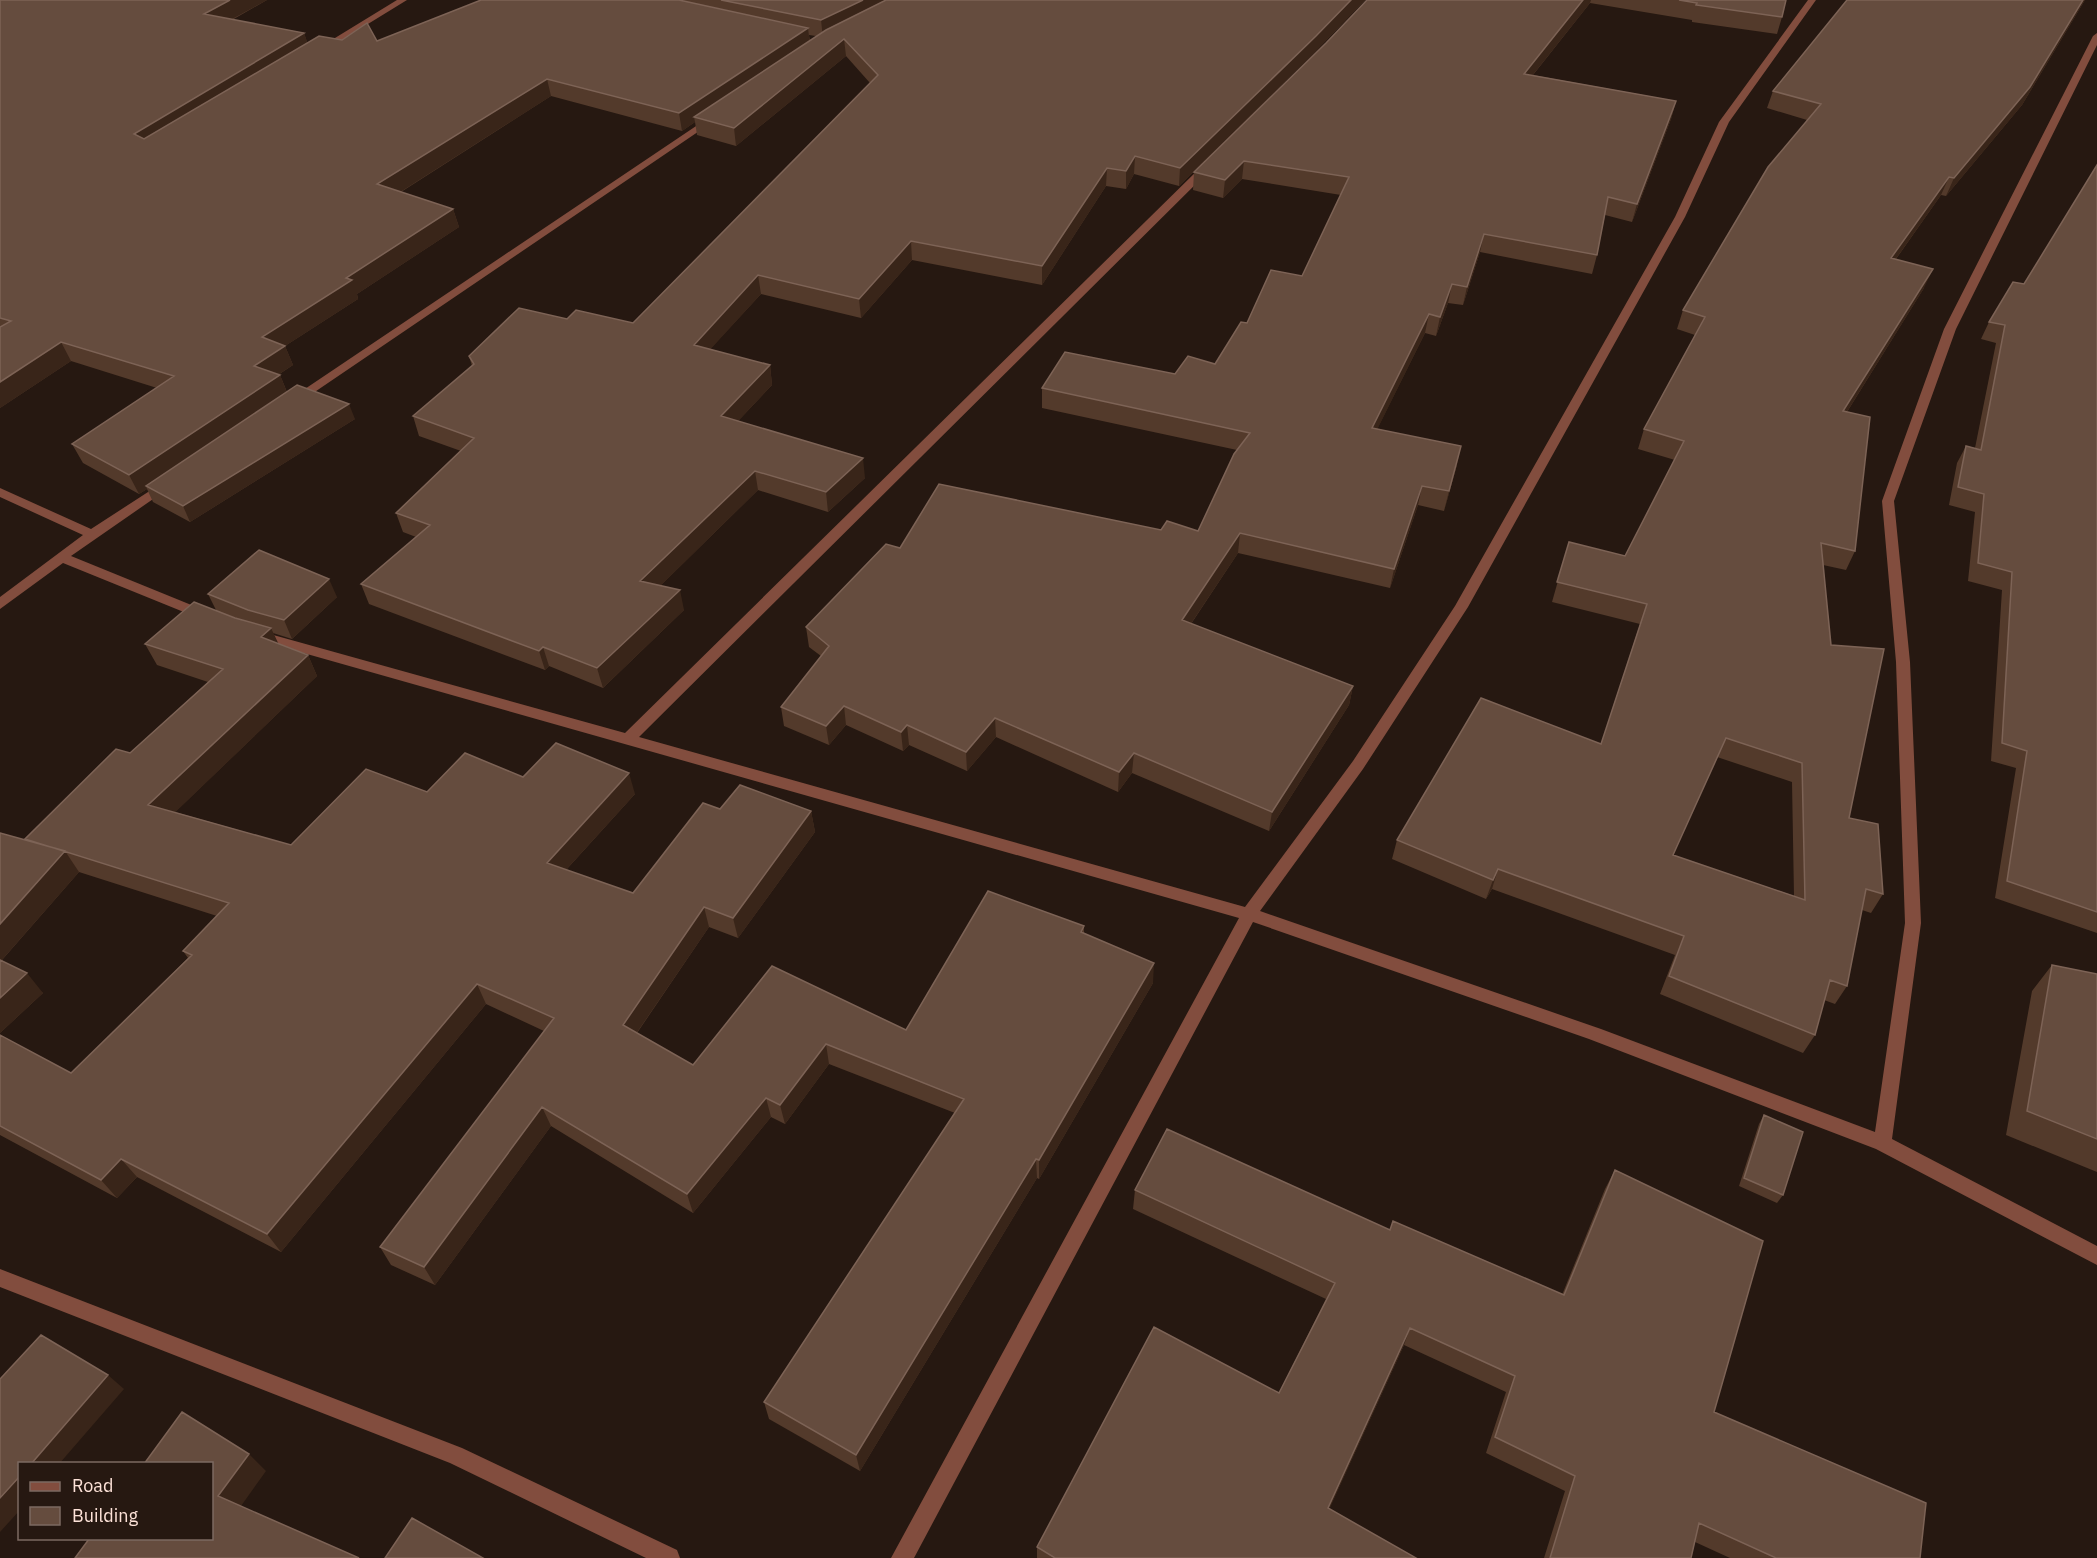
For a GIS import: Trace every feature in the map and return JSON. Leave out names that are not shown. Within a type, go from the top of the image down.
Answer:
[{"type":"street","points":[[312,55],[403,0]]},
{"type":"street","points":[[902,1558],[1249,914],[1358,765],[1461,607],[1680,217],[1724,122],[1812,0]]},
{"type":"street","points":[[1882,1143],[1913,923],[1903,662],[1888,501],[1950,329],[2097,36]]},
{"type":"street","points":[[286,405],[726,109]]},
{"type":"street","points":[[627,740],[1219,155]]},
{"type":"street","points":[[0,604],[92,534],[179,476]]},
{"type":"street","points":[[0,492],[92,534]]},
{"type":"street","points":[[61,557],[220,621]]},
{"type":"street","points":[[241,630],[1249,914],[1595,1034],[1882,1143],[2097,1256]]},
{"type":"street","points":[[0,1278],[455,1455],[669,1558]]},
{"type":"building","points":[[0,0],[230,0],[204,14],[304,33],[134,134],[144,139],[319,36],[342,40],[367,23],[377,41],[481,0],[679,0],[808,28],[679,113],[547,79],[377,184],[453,209],[346,278],[352,280],[262,337],[285,346],[254,366],[280,375],[129,475],[72,444],[174,376],[61,342],[0,382],[0,327],[11,321],[0,318]]},
{"type":"building","points":[[721,0],[863,0],[821,20]]},
{"type":"building","points":[[886,0],[1351,0],[1180,168],[1135,156],[1126,171],[1107,168],[1042,266],[911,241],[859,299],[758,275],[694,345],[770,365],[721,416],[863,458],[826,492],[755,471],[640,581],[680,590],[597,668],[543,647],[539,651],[361,584],[430,525],[396,513],[474,438],[413,416],[474,364],[469,356],[519,308],[567,319],[576,310],[633,323],[878,75],[844,39],[734,128],[694,117],[826,30]]},
{"type":"building","points":[[1367,0],[1583,0],[1524,74],[1676,101],[1637,204],[1608,197],[1597,255],[1484,234],[1467,287],[1452,284],[1440,317],[1429,314],[1372,428],[1461,446],[1449,491],[1422,486],[1394,569],[1240,533],[1182,620],[1353,686],[1272,812],[1134,753],[1119,772],[995,718],[966,752],[907,725],[901,732],[844,706],[826,726],[781,707],[829,646],[806,627],[886,544],[900,548],[939,484],[1161,530],[1167,521],[1198,531],[1234,454],[1250,433],[1042,388],[1065,352],[1175,374],[1188,356],[1215,364],[1241,322],[1247,323],[1271,270],[1302,276],[1349,177],[1244,161],[1225,180],[1194,172]]},
{"type":"building","points":[[1679,0],[1786,0],[1782,17],[1696,5],[1697,3]]},
{"type":"building","points":[[1847,0],[2083,0],[2030,87],[1954,178],[1949,177],[1891,258],[1933,269],[1843,411],[1870,417],[1855,551],[1821,543],[1831,645],[1884,649],[1849,818],[1878,824],[1883,894],[1866,889],[1847,986],[1830,980],[1815,1035],[1669,976],[1684,936],[1498,869],[1493,880],[1397,840],[1481,698],[1601,744],[1647,604],[1557,582],[1569,542],[1625,556],[1684,441],[1644,429],[1705,317],[1683,310],[1768,167],[1821,104],[1773,91]],"holes":[[[1726,738],[1802,763],[1805,900],[1673,855]]]},
{"type":"building","points":[[2097,165],[2097,912],[2007,881],[2027,751],[2002,743],[2012,572],[1978,563],[1984,494],[1958,487],[1966,446],[1981,450],[2005,325],[1989,322],[2013,282],[2024,284]]},
{"type":"building","points":[[297,385],[349,404],[183,506],[146,486]]},
{"type":"building","points":[[259,550],[329,579],[284,620],[248,610],[208,594]]},
{"type":"building","points":[[194,602],[235,618],[271,628],[261,637],[308,655],[148,805],[291,845],[366,769],[427,792],[465,753],[523,777],[556,743],[629,773],[547,863],[633,893],[703,803],[720,809],[740,785],[811,811],[733,918],[704,907],[623,1025],[693,1065],[772,966],[906,1030],[988,891],[1084,926],[1081,932],[1154,963],[1039,1160],[1036,1159],[856,1455],[764,1402],[964,1099],[826,1044],[780,1105],[766,1098],[687,1194],[542,1107],[424,1267],[380,1247],[554,1018],[477,984],[267,1234],[121,1159],[101,1180],[0,1126],[0,1035],[71,1073],[192,955],[183,951],[229,903],[25,839],[116,749],[130,753],[223,669],[145,644]]},
{"type":"building","points":[[0,833],[65,851],[0,924]]},
{"type":"building","points":[[0,960],[27,973],[0,998]]},
{"type":"building","points":[[2052,965],[2097,974],[2097,1139],[2027,1111]]},
{"type":"building","points":[[1764,1115],[1803,1132],[1783,1195],[1744,1178]]},
{"type":"building","points":[[1167,1129],[1390,1230],[1393,1221],[1564,1295],[1615,1170],[1763,1241],[1714,1412],[1926,1503],[1920,1558],[1776,1558],[1699,1523],[1691,1558],[1550,1558],[1575,1476],[1495,1437],[1515,1376],[1410,1328],[1328,1508],[1416,1558],[1055,1558],[1037,1547],[1154,1327],[1279,1393],[1335,1283],[1135,1190]]},
{"type":"building","points":[[41,1335],[108,1375],[33,1462],[18,1462],[18,1478],[0,1498],[0,1379]]},
{"type":"building","points":[[182,1412],[249,1454],[218,1496],[359,1558],[75,1558],[88,1540],[213,1540],[213,1462],[145,1462]]},
{"type":"building","points":[[412,1518],[483,1558],[385,1558]]}]
